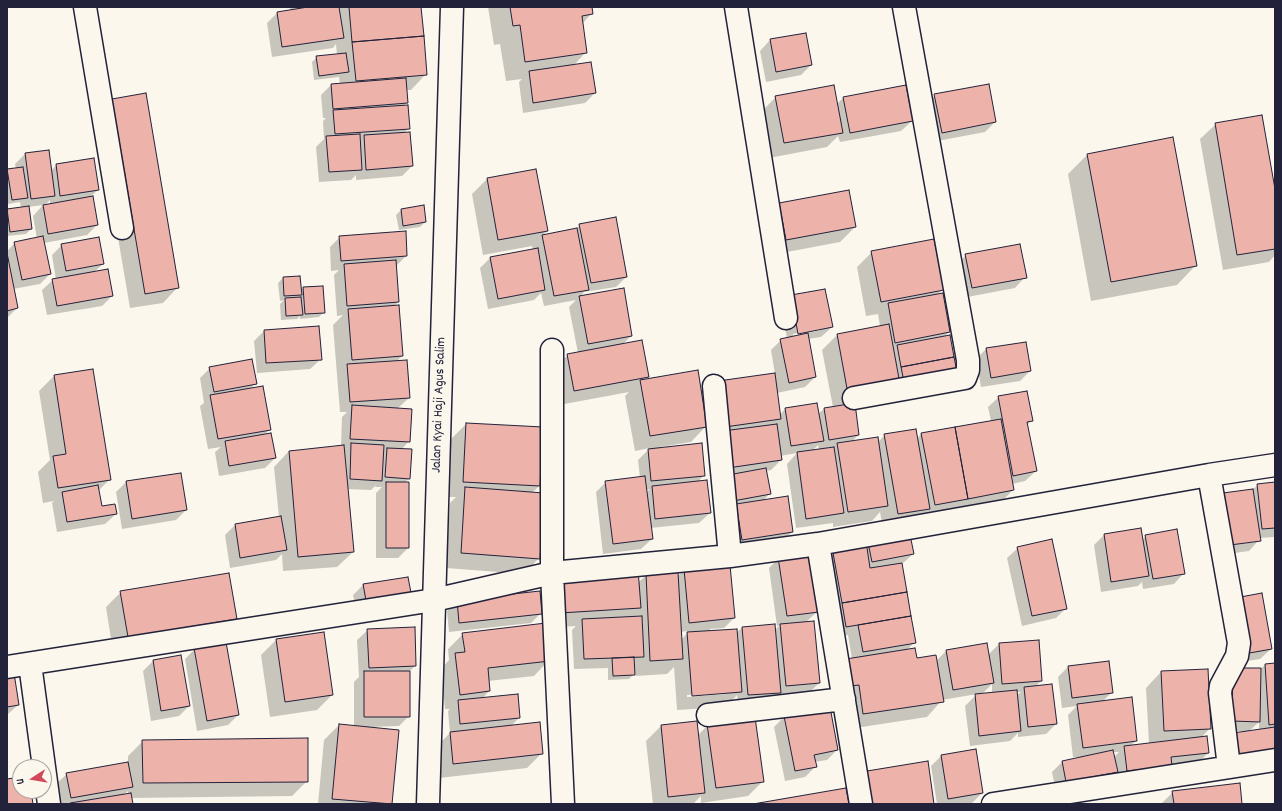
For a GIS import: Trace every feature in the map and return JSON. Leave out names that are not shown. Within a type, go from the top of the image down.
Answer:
[{"type":"street","points":[[86,7],[122,228]]},
{"type":"street","name":"Jalan Kyai Haji Agus Salim","points":[[428,804],[452,7]]},
{"type":"street","points":[[736,7],[786,318]]},
{"type":"street","points":[[854,398],[965,378],[968,370],[968,360],[904,7]]},
{"type":"street","points":[[552,350],[552,573],[564,804]]},
{"type":"street","points":[[714,386],[730,556]]},
{"type":"street","points":[[7,667],[434,600],[552,573],[730,556],[818,544],[1209,475],[1275,465]]},
{"type":"street","points":[[1209,475],[1239,643],[1237,656],[1221,686],[1220,693],[1229,767]]},
{"type":"street","points":[[818,544],[861,804]]},
{"type":"street","points":[[30,664],[49,804]]},
{"type":"street","points":[[708,715],[844,699]]},
{"type":"street","points":[[993,804],[1275,760]]},
{"type":"building","points":[[308,7],[339,7],[344,38],[282,47],[277,12]]},
{"type":"building","points":[[349,7],[421,7],[424,36],[352,42]]},
{"type":"building","points":[[510,7],[592,7],[593,14],[582,16],[587,53],[525,62],[520,25],[513,26]]},
{"type":"building","points":[[806,33],[812,65],[776,72],[770,39]]},
{"type":"building","points":[[424,36],[427,75],[356,81],[352,42]]},
{"type":"building","points":[[346,53],[349,72],[319,76],[316,56]]},
{"type":"building","points":[[591,62],[596,93],[533,103],[529,71]]},
{"type":"building","points":[[406,78],[408,103],[333,109],[331,84]]},
{"type":"building","points":[[989,84],[996,122],[942,133],[934,94]]},
{"type":"building","points":[[834,85],[843,133],[784,143],[775,96]]},
{"type":"building","points":[[906,85],[913,121],[850,133],[843,97]]},
{"type":"building","points":[[146,93],[179,288],[145,294],[112,99]]},
{"type":"building","points":[[408,105],[410,129],[335,134],[333,110]]},
{"type":"building","points":[[1262,115],[1275,189],[1275,249],[1237,255],[1215,123]]},
{"type":"building","points":[[410,132],[413,166],[366,170],[364,135]]},
{"type":"building","points":[[360,134],[362,170],[329,172],[326,136]]},
{"type":"building","points":[[1173,137],[1197,266],[1111,282],[1087,154]]},
{"type":"building","points":[[49,150],[55,196],[31,199],[25,153]]},
{"type":"building","points":[[94,158],[99,190],[60,196],[56,164]]},
{"type":"building","points":[[23,167],[28,198],[12,200],[7,169]]},
{"type":"building","points":[[536,169],[548,231],[498,240],[487,178]]},
{"type":"building","points":[[849,190],[856,227],[786,240],[779,203]]},
{"type":"building","points":[[93,196],[98,225],[48,234],[43,205]]},
{"type":"building","points":[[424,205],[426,222],[403,226],[401,209]]},
{"type":"building","points":[[29,206],[32,229],[10,232],[7,209]]},
{"type":"building","points":[[616,217],[627,277],[591,283],[579,224]]},
{"type":"building","points":[[577,228],[589,290],[554,296],[542,235]]},
{"type":"building","points":[[406,231],[407,256],[341,261],[339,236]]},
{"type":"building","points":[[43,236],[51,274],[22,280],[14,242]]},
{"type":"building","points":[[99,237],[104,264],[66,271],[61,244]]},
{"type":"building","points":[[934,239],[944,290],[881,302],[871,251]]},
{"type":"building","points":[[1020,244],[1027,278],[972,288],[965,254]]},
{"type":"building","points":[[538,248],[545,290],[498,299],[490,257]]},
{"type":"building","points":[[7,253],[18,308],[7,311]]},
{"type":"building","points":[[396,260],[399,302],[347,306],[344,264]]},
{"type":"building","points":[[108,269],[113,296],[57,306],[52,279]]},
{"type":"building","points":[[300,276],[302,295],[284,296],[283,277]]},
{"type":"building","points":[[323,286],[325,313],[305,314],[303,287]]},
{"type":"building","points":[[624,288],[632,336],[588,344],[579,296]]},
{"type":"building","points":[[825,289],[833,327],[798,334],[791,295]]},
{"type":"building","points":[[943,293],[950,332],[895,343],[888,303]]},
{"type":"building","points":[[301,297],[303,315],[286,316],[285,298]]},
{"type":"building","points":[[399,305],[403,356],[352,360],[348,309]]},
{"type":"building","points":[[889,324],[900,384],[848,394],[837,334]]},
{"type":"building","points":[[319,326],[322,360],[266,363],[264,330]]},
{"type":"building","points":[[808,333],[816,377],[789,383],[780,339]]},
{"type":"building","points":[[950,335],[954,357],[901,367],[897,345]]},
{"type":"building","points":[[642,340],[649,377],[574,391],[567,354]]},
{"type":"building","points":[[1026,342],[1031,371],[991,378],[986,348]]},
{"type":"building","points":[[954,357],[958,377],[905,387],[901,367]]},
{"type":"building","points":[[252,359],[257,384],[214,392],[209,367]]},
{"type":"building","points":[[407,360],[410,398],[350,402],[347,364]]},
{"type":"building","points":[[93,369],[111,480],[58,488],[53,456],[66,454],[54,375]]},
{"type":"building","points":[[698,370],[707,427],[650,436],[640,380]]},
{"type":"building","points":[[775,373],[781,419],[725,427],[718,381]]},
{"type":"building","points":[[263,386],[271,430],[218,439],[210,395]]},
{"type":"building","points":[[1027,391],[1033,421],[1027,422],[1037,471],[1013,476],[998,396]]},
{"type":"building","points":[[817,403],[824,441],[791,446],[785,408]]},
{"type":"building","points":[[855,403],[859,435],[829,440],[824,408]]},
{"type":"building","points":[[352,405],[412,409],[410,442],[350,439]]},
{"type":"building","points":[[1001,419],[1014,490],[968,499],[955,427]]},
{"type":"building","points":[[466,423],[543,427],[540,486],[463,482]]},
{"type":"building","points":[[777,424],[782,460],[728,468],[723,431]]},
{"type":"building","points":[[955,427],[968,499],[935,505],[921,433]]},
{"type":"building","points":[[916,429],[930,509],[898,514],[884,434]]},
{"type":"building","points":[[271,433],[276,458],[229,466],[225,441]]},
{"type":"building","points":[[878,437],[888,506],[848,512],[837,443]]},
{"type":"building","points":[[351,443],[384,445],[382,481],[350,479]]},
{"type":"building","points":[[702,443],[705,476],[651,481],[648,449]]},
{"type":"building","points":[[344,445],[354,552],[298,557],[289,451]]},
{"type":"building","points":[[834,447],[844,513],[806,519],[797,452]]},
{"type":"building","points":[[387,448],[412,449],[410,479],[385,477]]},
{"type":"building","points":[[766,468],[771,494],[733,501],[728,475]]},
{"type":"building","points":[[181,473],[187,510],[132,519],[126,481]]},
{"type":"building","points":[[645,476],[653,539],[613,544],[605,481]]},
{"type":"building","points":[[707,480],[711,513],[655,519],[652,486]]},
{"type":"building","points":[[386,482],[409,482],[409,548],[386,548]]},
{"type":"building","points":[[1275,482],[1275,528],[1262,529],[1257,484]]},
{"type":"building","points":[[98,485],[102,506],[115,504],[117,514],[67,522],[62,492]]},
{"type":"building","points":[[465,487],[544,493],[540,559],[461,553]]},
{"type":"building","points":[[1253,489],[1261,541],[1230,545],[1223,493]]},
{"type":"building","points":[[788,496],[793,532],[742,540],[736,504]]},
{"type":"building","points":[[281,516],[287,550],[240,558],[235,524]]},
{"type":"building","points":[[1141,528],[1149,576],[1111,582],[1104,534]]},
{"type":"building","points":[[1177,529],[1185,574],[1153,579],[1145,535]]},
{"type":"building","points":[[909,530],[914,554],[872,562],[867,538]]},
{"type":"building","points":[[1052,539],[1067,609],[1032,616],[1017,547]]},
{"type":"building","points":[[866,541],[870,568],[902,563],[907,592],[842,603],[832,547]]},
{"type":"building","points":[[810,553],[819,612],[787,616],[778,557]]},
{"type":"building","points":[[730,565],[735,618],[689,623],[684,569]]},
{"type":"building","points":[[638,569],[641,608],[560,613],[558,574]]},
{"type":"building","points":[[678,572],[683,659],[650,661],[646,574]]},
{"type":"building","points":[[229,573],[237,619],[128,637],[120,591]]},
{"type":"building","points":[[408,577],[412,598],[367,606],[363,584]]},
{"type":"building","points":[[540,591],[542,614],[459,623],[457,600]]},
{"type":"building","points":[[907,592],[911,616],[846,627],[842,603]]},
{"type":"building","points":[[1262,593],[1272,649],[1244,654],[1235,598]]},
{"type":"building","points":[[642,616],[644,657],[584,659],[582,619]]},
{"type":"building","points":[[911,616],[916,643],[863,652],[858,625]]},
{"type":"building","points":[[814,621],[820,683],[786,686],[780,624]]},
{"type":"building","points":[[546,623],[550,661],[488,668],[490,691],[460,695],[455,653],[465,652],[462,633]]},
{"type":"building","points":[[775,624],[781,693],[748,695],[742,627]]},
{"type":"building","points":[[415,627],[416,666],[369,668],[367,629]]},
{"type":"building","points":[[737,629],[742,692],[692,696],[687,632]]},
{"type":"building","points":[[324,632],[333,695],[285,702],[276,639]]},
{"type":"building","points":[[1039,640],[1042,681],[1002,684],[999,643]]},
{"type":"building","points":[[226,642],[239,715],[207,721],[194,648]]},
{"type":"building","points":[[987,643],[994,683],[953,690],[946,650]]},
{"type":"building","points":[[915,648],[917,658],[936,655],[944,702],[863,714],[859,685],[850,686],[846,659]]},
{"type":"building","points":[[181,655],[190,706],[161,711],[153,660]]},
{"type":"building","points":[[634,657],[635,675],[613,676],[612,658]]},
{"type":"building","points":[[1109,661],[1113,693],[1072,698],[1068,666]]},
{"type":"building","points":[[1275,663],[1275,724],[1269,725],[1265,664]]},
{"type":"building","points":[[1233,668],[1261,668],[1260,722],[1232,721]]},
{"type":"building","points":[[1208,669],[1211,729],[1164,731],[1161,671]]},
{"type":"building","points":[[364,671],[410,671],[410,717],[364,717]]},
{"type":"building","points":[[14,673],[19,705],[7,707],[7,674]]},
{"type":"building","points":[[1052,684],[1057,724],[1028,727],[1024,687]]},
{"type":"building","points":[[1017,690],[1021,731],[979,736],[975,694]]},
{"type":"building","points":[[518,694],[520,718],[460,724],[458,700]]},
{"type":"building","points":[[1132,697],[1137,741],[1083,748],[1077,704]]},
{"type":"building","points":[[830,707],[838,750],[814,755],[817,767],[795,771],[784,716]]},
{"type":"building","points":[[755,717],[764,782],[716,788],[707,724]]},
{"type":"building","points":[[697,721],[705,793],[668,797],[661,725]]},
{"type":"building","points":[[540,722],[543,754],[453,764],[450,732]]},
{"type":"building","points":[[339,724],[399,730],[392,804],[332,799]]},
{"type":"building","points":[[1275,727],[1275,754],[1237,760],[1233,733]]},
{"type":"building","points":[[1207,736],[1209,753],[1171,757],[1172,766],[1127,771],[1124,746]]},
{"type":"building","points":[[308,738],[308,782],[143,783],[142,740]]},
{"type":"building","points":[[976,749],[983,793],[948,799],[941,755]]},
{"type":"building","points":[[1113,750],[1118,772],[1066,782],[1062,761]]},
{"type":"building","points":[[928,761],[934,804],[866,804],[861,772]]},
{"type":"building","points":[[128,762],[133,787],[71,798],[66,773]]},
{"type":"building","points":[[12,778],[12,799],[32,799],[33,804],[7,804],[7,779]]},
{"type":"building","points":[[1240,783],[1242,804],[1174,804],[1172,791]]},
{"type":"building","points":[[846,788],[849,804],[753,804]]},
{"type":"building","points":[[131,793],[133,804],[70,804],[70,803]]}]
